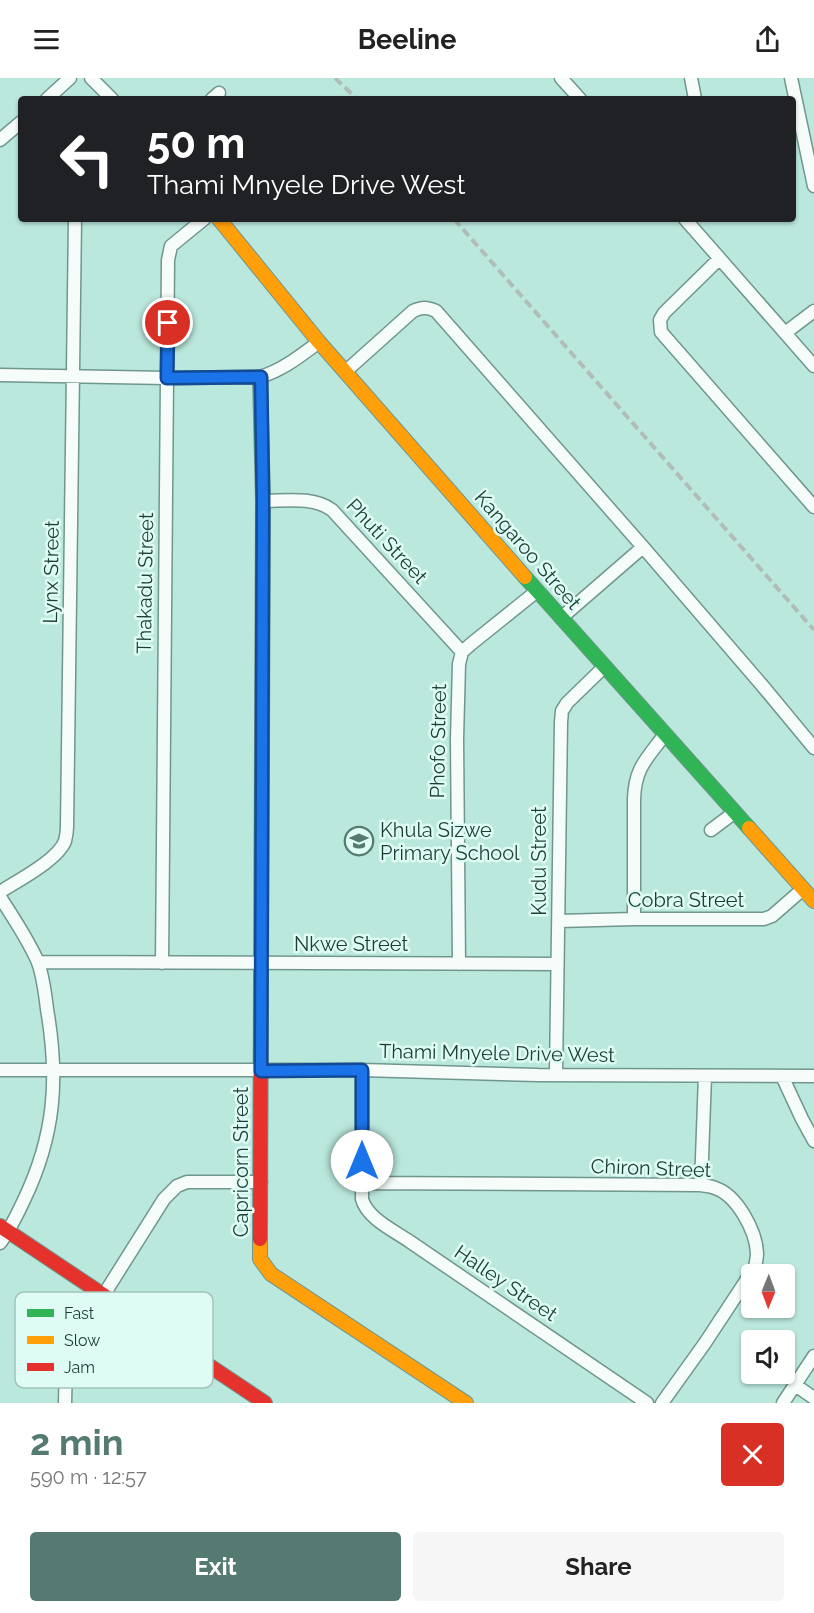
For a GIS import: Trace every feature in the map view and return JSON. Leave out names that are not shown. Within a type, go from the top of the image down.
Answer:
[{"type":"street","points":[[49,96],[70,78]]},
{"type":"street","points":[[91,78],[109,96]]},
{"type":"street","points":[[561,78],[577,96]]},
{"type":"street","points":[[691,78],[694,96]]},
{"type":"street","points":[[791,78],[795,96]]},
{"type":"street","points":[[796,101],[814,186]]},
{"type":"street","points":[[0,140],[18,125]]},
{"type":"street","name":"Lynx Street","points":[[0,892],[59,851],[68,827],[75,222]]},
{"type":"street","name":"Thakadu Street","points":[[162,963],[168,260],[171,246],[200,222]]},
{"type":"street","name":"Kangaroo Street","points":[[226,222],[319,342],[537,591],[814,901]]},
{"type":"street","points":[[688,222],[814,366]]},
{"type":"street","points":[[719,259],[663,313],[660,320],[662,332],[814,507]]},
{"type":"street","points":[[346,371],[413,311],[420,308],[436,311],[643,547],[814,748]]},
{"type":"street","points":[[785,333],[814,311]]},
{"type":"street","points":[[0,375],[261,377],[293,361],[319,342]]},
{"type":"street","name":"Capricorn Street","points":[[261,377],[263,501],[260,1259],[271,1274],[466,1403]]},
{"type":"street","name":"Phuti Street","points":[[263,501],[308,501],[325,504],[462,652]]},
{"type":"street","points":[[561,618],[643,547]]},
{"type":"street","points":[[462,652],[537,591]]},
{"type":"street","name":"Phofo Street","points":[[459,964],[457,739],[459,664],[462,652]]},
{"type":"street","name":"Kudu Street","points":[[556,1074],[561,716],[567,703],[605,666]]},
{"type":"street","points":[[634,919],[636,780],[640,768],[665,734]]},
{"type":"street","points":[[711,830],[735,812]]},
{"type":"street","name":"Cobra Street","points":[[559,921],[764,919],[772,916],[803,889]]},
{"type":"street","points":[[0,897],[38,962],[52,1040],[54,1070],[53,1103],[44,1151],[35,1176],[3,1234],[97,1292]]},
{"type":"street","name":"Nkwe Street","points":[[38,962],[557,964]]},
{"type":"street","name":"Thami Mnyele Drive West","points":[[0,1070],[362,1070],[814,1076]]},
{"type":"street","name":"Halley Street","points":[[362,1070],[362,1199],[364,1207],[647,1403]]},
{"type":"street","points":[[701,1185],[705,1076]]},
{"type":"street","points":[[782,1076],[814,1141]]},
{"type":"street","points":[[105,1292],[156,1209],[177,1186],[187,1182],[202,1181],[261,1182]]},
{"type":"street","name":"Chiron Street","points":[[362,1184],[701,1185],[715,1187],[724,1192],[746,1217],[756,1241],[758,1256],[755,1267],[662,1403]]},
{"type":"street","points":[[783,1403],[814,1356]]},
{"type":"street","points":[[213,1369],[265,1403]]},
{"type":"street","points":[[795,1385],[814,1398]]},
{"type":"street","points":[[65,1388],[65,1403]]},
{"type":"railway","points":[[335,78],[354,96]]},
{"type":"railway","points":[[457,222],[814,630]]},
{"type":"traffic: fast","points":[[260,377],[263,501],[261,976]]},
{"type":"traffic: fast","points":[[525,577],[749,828]]},
{"type":"traffic: slow","points":[[221,222],[319,342],[525,577]]},
{"type":"traffic: slow","points":[[749,828],[814,901]]},
{"type":"traffic: slow","points":[[260,1239],[260,1259],[271,1274],[466,1403]]},
{"type":"traffic: jam","points":[[260,1239],[261,976]]},
{"type":"traffic: jam","points":[[0,1226],[99,1292]]},
{"type":"traffic: jam","points":[[213,1368],[265,1403]]},
{"type":"place","name":"Khula Sizwe Primary School","points":[[359,841]]},
{"type":"route","points":[[168,323],[167,378],[261,377],[263,501],[261,1071],[362,1070],[362,1161]]}]
